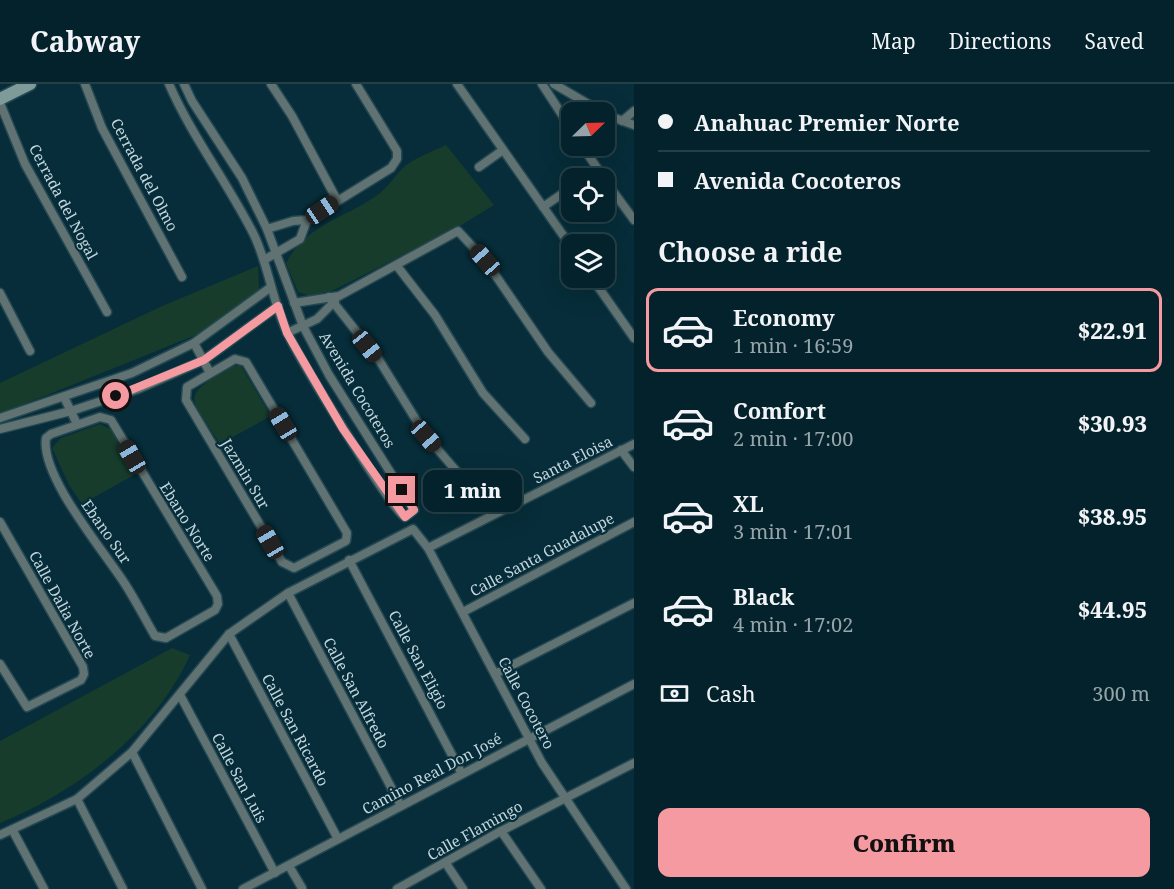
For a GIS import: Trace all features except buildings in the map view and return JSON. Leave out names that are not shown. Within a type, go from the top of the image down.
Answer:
[{"type":"main road","points":[[0,101],[30,84]]},
{"type":"street","name":"Cerrada del Olmo","points":[[85,84],[102,128],[182,277]]},
{"type":"street","name":"Avenida Cocoteros","points":[[169,84],[180,108],[229,188],[264,260],[287,333],[343,429],[405,517],[414,510],[329,375],[303,326],[267,229],[242,178],[192,101],[184,84]]},
{"type":"street","points":[[271,84],[292,116],[337,200]]},
{"type":"street","points":[[267,229],[293,221],[308,220],[391,168],[397,159],[397,151],[356,84]]},
{"type":"street","points":[[457,84],[562,234]]},
{"type":"street","points":[[542,84],[561,113]]},
{"type":"street","points":[[554,84],[584,102]]},
{"type":"street","name":"Cerrada del Nogal","points":[[0,101],[25,164],[107,312]]},
{"type":"street","points":[[622,121],[634,111]]},
{"type":"street","points":[[615,118],[634,125]]},
{"type":"street","points":[[478,167],[503,150]]},
{"type":"street","points":[[589,156],[597,168]]},
{"type":"street","points":[[615,194],[634,220]]},
{"type":"street","points":[[543,207],[561,195]]},
{"type":"street","points":[[264,260],[300,239],[308,220]]},
{"type":"street","points":[[287,333],[303,326],[339,296],[397,266],[453,231],[463,233],[485,260],[548,351],[591,403]]},
{"type":"street","points":[[397,266],[435,315],[483,393],[525,439]]},
{"type":"street","points":[[3,423],[64,397],[132,374],[194,343],[271,287]]},
{"type":"street","points":[[599,288],[634,338]]},
{"type":"street","points":[[0,293],[30,351]]},
{"type":"street","points":[[294,303],[331,301]]},
{"type":"street","points":[[331,301],[379,360],[426,436],[459,474]]},
{"type":"street","points":[[3,423],[71,411],[138,389],[204,360],[278,306]]},
{"type":"street","points":[[194,343],[210,373]]},
{"type":"street","name":"Jazmin Sur","points":[[235,359],[246,362],[345,527],[346,541],[294,568],[282,562],[186,400],[188,387],[210,373],[235,359]]},
{"type":"street","points":[[64,397],[77,424]]},
{"type":"street","name":"Ebano Norte","points":[[77,424],[100,417],[111,420],[217,596],[218,604],[215,610],[188,626]]},
{"type":"street","name":"Ebano Sur","points":[[77,424],[46,438],[45,450],[63,492],[125,584],[155,636],[166,638],[188,626]]},
{"type":"street","name":"Santa Eloisa","points":[[428,548],[634,444]]},
{"type":"street","points":[[621,450],[634,467]]},
{"type":"street","name":"Calle Dalia Norte","points":[[0,522],[83,667],[84,674],[81,680],[27,707],[0,664]]},
{"type":"street","name":"Calle Santa Guadalupe","points":[[463,612],[634,522]]},
{"type":"street","name":"Calle Cocotero","points":[[349,560],[409,529],[417,530],[542,763],[626,889]]},
{"type":"street","points":[[0,835],[13,831],[77,799],[132,753],[229,634],[288,593],[349,560]]},
{"type":"street","name":"Calle San Eligio","points":[[349,560],[462,774]]},
{"type":"street","name":"Calle San Alfredo","points":[[288,593],[401,806]]},
{"type":"street","points":[[495,674],[634,603]]},
{"type":"street","name":"Calle San Ricardo","points":[[229,634],[338,839]]},
{"type":"street","name":"Camino Real Don José","points":[[243,889],[634,684]]},
{"type":"street","name":"Calle San Luis","points":[[180,695],[275,873]]},
{"type":"street","points":[[132,753],[202,889]]},
{"type":"street","name":"Calle Flamingo","points":[[397,889],[566,796],[633,766]]},
{"type":"street","points":[[77,799],[123,889]]},
{"type":"street","points":[[13,831],[44,889]]},
{"type":"street","points":[[501,831],[541,889]]},
{"type":"street","points":[[445,862],[463,889]]},
{"type":"street","points":[[289,866],[302,888]]},
{"type":"green space","points":[[446,145],[494,205],[458,227],[334,290],[310,296],[298,292],[286,263],[304,240],[326,224],[376,196],[410,163]]},
{"type":"green space","points":[[258,266],[259,290],[206,331],[0,414],[0,383],[160,307]]},
{"type":"green space","points":[[232,366],[241,366],[271,416],[220,444],[201,415],[194,399],[203,385]]},
{"type":"green space","points":[[100,424],[112,430],[134,475],[82,504],[69,485],[52,448],[61,438]]},
{"type":"green space","points":[[172,648],[190,655],[175,683],[157,709],[135,733],[85,776],[29,810],[0,823],[0,741]]},
{"type":"route","points":[[116,396],[138,389],[204,360],[278,306],[287,333],[343,429],[402,517],[405,517],[414,510],[402,490]]}]
